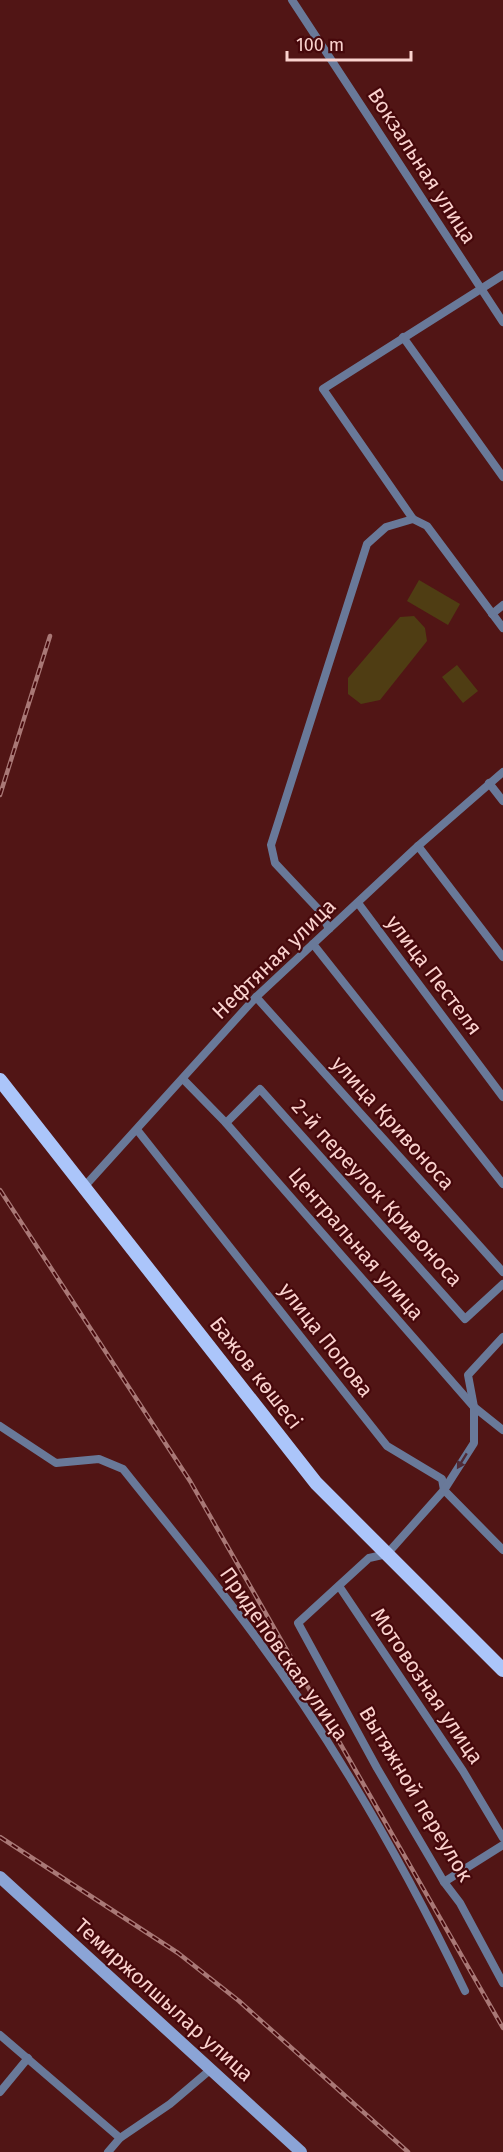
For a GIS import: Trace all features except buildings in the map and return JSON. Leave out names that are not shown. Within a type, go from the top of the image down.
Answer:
[{"type":"main road","name":"Бажов көшесі","points":[[0,1080],[316,1483],[503,1670]]},
{"type":"street","name":"Вокзальная улица","points":[[292,0],[503,322]]},
{"type":"street","points":[[503,275],[323,389],[413,519],[427,526],[503,628]]},
{"type":"street","points":[[403,337],[503,477]]},
{"type":"street","points":[[328,929],[320,911],[275,863],[271,845],[367,544],[386,527],[413,519]]},
{"type":"street","points":[[492,614],[503,605]]},
{"type":"street","name":"Нефтяная улица","points":[[84,1187],[138,1131],[256,997],[418,846],[503,772]]},
{"type":"street","points":[[489,783],[503,801]]},
{"type":"street","points":[[418,846],[503,957]]},
{"type":"street","name":"улица Пестеля","points":[[358,903],[503,1097]]},
{"type":"street","points":[[313,944],[503,1184]]},
{"type":"street","name":"улица Кривоноса","points":[[256,997],[503,1272]]},
{"type":"street","name":"Центральная улица","points":[[183,1079],[226,1123],[474,1407],[503,1430]]},
{"type":"street","name":"2-й переулок Кривоноса","points":[[226,1123],[260,1089],[465,1319],[503,1284]]},
{"type":"street","name":"улица Попова","points":[[138,1131],[387,1446],[442,1479],[444,1490],[503,1550]]},
{"type":"street","points":[[339,1586],[369,1558],[387,1554],[444,1490],[474,1443],[474,1407],[468,1375],[503,1337]]},
{"type":"street","name":"Придеповская улица","points":[[0,1426],[56,1463],[99,1459],[123,1469],[252,1632],[290,1686],[393,1854],[465,1991]]},
{"type":"street","name":"Вытяжной переулок","points":[[339,1586],[298,1623],[444,1882],[460,1903],[503,1983]]},
{"type":"street","name":"Мотовозная улица","points":[[339,1586],[463,1771],[503,1838]]},
{"type":"street","points":[[444,1882],[503,1845]]},
{"type":"street","name":"Темиржолшылар улица","points":[[0,1877],[301,2152]]},
{"type":"street","points":[[0,2035],[120,2138]]},
{"type":"street","points":[[0,2091],[28,2058]]},
{"type":"street","points":[[108,2152],[120,2138],[170,2104],[210,2070]]},
{"type":"shaded area","points":[[419,580],[460,604],[448,625],[407,601]]},
{"type":"shaded area","points":[[414,616],[425,628],[427,641],[380,700],[361,704],[348,694],[348,678],[400,617]]},
{"type":"shaded area","points":[[457,665],[478,691],[463,703],[442,677]]},
{"type":"railway","points":[[0,795],[50,636]]},
{"type":"railway","points":[[0,1190],[190,1481],[503,2028]]},
{"type":"railway","points":[[0,1837],[178,1953],[239,2001],[408,2152]]}]
